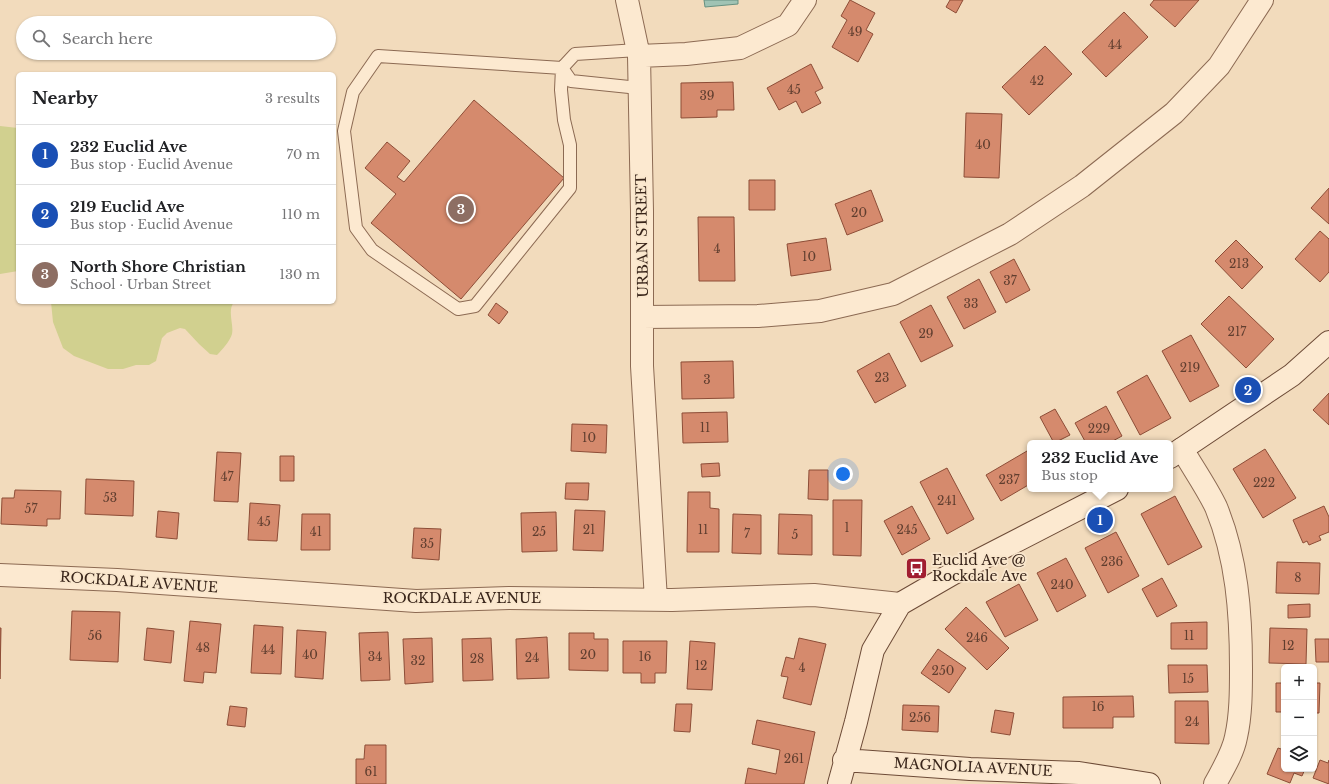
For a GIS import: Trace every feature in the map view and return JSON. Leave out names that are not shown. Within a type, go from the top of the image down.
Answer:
[{"type":"street","name":"URBAN STREET","points":[[627,0],[638,53],[642,366],[656,600]]},
{"type":"street","points":[[638,53],[686,54],[740,48],[788,25],[805,0]]},
{"type":"street","points":[[642,317],[758,316],[820,311],[893,294],[1010,234],[1082,186],[1174,113],[1219,66],[1262,0]]},
{"type":"street","points":[[1215,784],[1228,759],[1236,738],[1241,686],[1240,613],[1237,582],[1225,533],[1215,506],[1176,453],[1292,375],[1329,342]]},
{"type":"street","points":[[839,784],[844,760],[856,722],[873,650],[900,604],[952,574],[1111,492]]},
{"type":"street","name":"ROCKDALE AVENUE","points":[[0,575],[117,580],[416,601],[509,598],[656,600],[814,595],[900,604]]},
{"type":"street","name":"MAGNOLIA AVENUE","points":[[844,760],[1079,773],[1147,784]]},
{"type":"lane","points":[[562,68],[378,56],[353,92],[344,131],[356,228],[372,250],[458,309],[475,306],[570,188],[570,145],[564,120],[561,90],[562,68],[575,54],[638,53]]},
{"type":"lane","points":[[562,68],[571,82],[639,88]]},
{"type":"shaded area","points":[[704,0],[738,0],[738,4],[705,7]]},
{"type":"shaded area","points":[[0,126],[16,128],[16,271],[0,274]]},
{"type":"shaded area","points":[[51,304],[233,304],[231,309],[232,334],[228,342],[217,355],[210,354],[185,329],[180,328],[167,333],[162,338],[156,361],[149,365],[136,365],[123,369],[108,369],[74,356],[63,348],[53,322]]},
{"type":"building","points":[[850,0],[875,13],[866,30],[873,34],[858,62],[832,47],[847,20],[841,16]]},
{"type":"building","points":[[950,0],[963,0],[956,13],[946,7]]},
{"type":"building","points":[[1154,0],[1199,0],[1175,27],[1150,5]]},
{"type":"building","points":[[1124,12],[1148,37],[1106,77],[1082,52]]},
{"type":"building","points":[[1045,46],[1072,74],[1029,115],[1002,87]]},
{"type":"building","points":[[811,64],[823,88],[815,92],[821,103],[802,113],[796,101],[779,110],[767,88]]},
{"type":"building","points":[[733,82],[734,110],[717,110],[717,117],[681,118],[681,83]]},
{"type":"building","points":[[474,100],[564,178],[461,299],[371,223],[396,194],[365,168],[387,142],[410,161],[397,177],[404,182]]},
{"type":"building","points":[[966,113],[1002,114],[999,178],[964,177]]},
{"type":"building","points":[[749,180],[775,180],[775,210],[749,210]]},
{"type":"building","points":[[1329,188],[1329,224],[1311,208]]},
{"type":"building","points":[[871,190],[883,221],[847,235],[835,204]]},
{"type":"building","points":[[698,217],[734,217],[735,281],[699,281]]},
{"type":"building","points":[[1320,231],[1329,239],[1329,272],[1320,282],[1295,259]]},
{"type":"building","points":[[826,238],[831,270],[791,276],[787,244]]},
{"type":"building","points":[[1236,240],[1263,267],[1242,289],[1215,261]]},
{"type":"building","points":[[1014,259],[1030,290],[1006,303],[990,272]]},
{"type":"building","points":[[979,279],[996,312],[964,329],[947,297]]},
{"type":"building","points":[[1229,296],[1274,339],[1246,368],[1201,324]]},
{"type":"building","points":[[496,303],[508,312],[499,324],[488,315]]},
{"type":"building","points":[[931,305],[953,346],[921,362],[900,322]]},
{"type":"building","points":[[1191,335],[1219,386],[1190,402],[1162,351]]},
{"type":"building","points":[[889,353],[906,386],[875,403],[857,371]]},
{"type":"building","points":[[733,361],[734,398],[682,399],[681,362]]},
{"type":"building","points":[[1147,375],[1171,418],[1140,435],[1117,392]]},
{"type":"building","points":[[1329,393],[1329,425],[1313,410]]},
{"type":"building","points":[[1106,406],[1122,436],[1115,440],[1084,440],[1075,423]]},
{"type":"building","points":[[1055,409],[1070,435],[1060,440],[1052,440],[1040,417]]},
{"type":"building","points":[[727,412],[728,442],[683,443],[682,413]]},
{"type":"building","points":[[572,424],[607,425],[606,453],[571,451]]},
{"type":"building","points":[[1265,449],[1296,498],[1263,518],[1233,469]]},
{"type":"building","points":[[1027,451],[1027,486],[1001,501],[986,475]]},
{"type":"building","points":[[217,452],[241,453],[238,502],[214,501]]},
{"type":"building","points":[[280,456],[294,456],[294,481],[280,481]]},
{"type":"building","points":[[719,463],[720,476],[702,477],[701,464]]},
{"type":"building","points":[[947,468],[974,519],[947,534],[920,482]]},
{"type":"building","points":[[809,470],[828,470],[828,500],[808,499]]},
{"type":"building","points":[[86,479],[134,481],[133,516],[85,514]]},
{"type":"building","points":[[566,483],[589,483],[588,500],[565,499]]},
{"type":"building","points":[[15,490],[61,491],[60,519],[47,519],[47,526],[1,524],[2,498],[14,498]]},
{"type":"building","points":[[688,492],[710,492],[710,508],[719,509],[719,552],[687,552]]},
{"type":"building","points":[[1175,496],[1202,547],[1168,565],[1141,514]]},
{"type":"building","points":[[833,500],[862,500],[861,556],[833,555]]},
{"type":"building","points":[[250,503],[280,505],[277,541],[248,540]]},
{"type":"building","points":[[912,506],[930,539],[902,555],[884,521]]},
{"type":"building","points":[[1324,506],[1329,517],[1329,532],[1319,536],[1321,540],[1309,545],[1307,541],[1303,543],[1293,520]]},
{"type":"building","points":[[575,510],[605,511],[603,551],[573,550]]},
{"type":"building","points":[[158,511],[179,513],[177,539],[156,537]]},
{"type":"building","points":[[556,512],[557,551],[522,552],[521,513]]},
{"type":"building","points":[[302,514],[330,514],[330,550],[301,550]]},
{"type":"building","points":[[733,514],[761,515],[761,554],[732,553]]},
{"type":"building","points":[[779,514],[812,515],[812,555],[778,554]]},
{"type":"building","points":[[414,528],[441,529],[439,560],[412,558]]},
{"type":"building","points":[[1116,532],[1139,576],[1108,593],[1085,548]]},
{"type":"building","points":[[1066,558],[1086,596],[1057,612],[1037,573]]},
{"type":"building","points":[[1277,562],[1320,563],[1319,594],[1276,593]]},
{"type":"building","points":[[1162,578],[1177,606],[1157,617],[1142,589]]},
{"type":"building","points":[[1019,584],[1038,620],[1005,637],[986,602]]},
{"type":"building","points":[[1310,604],[1310,617],[1288,618],[1288,605]]},
{"type":"building","points":[[966,607],[1009,648],[987,670],[945,629]]},
{"type":"building","points":[[72,611],[120,612],[118,662],[70,660]]},
{"type":"building","points":[[190,621],[221,624],[216,673],[204,672],[203,683],[184,681]]},
{"type":"building","points":[[1207,622],[1207,649],[1171,649],[1171,623]]},
{"type":"building","points":[[254,625],[283,627],[281,674],[251,673]]},
{"type":"building","points":[[0,628],[1,628],[0,679]]},
{"type":"building","points":[[147,628],[174,631],[171,663],[144,660]]},
{"type":"building","points":[[1270,628],[1307,629],[1306,664],[1269,663]]},
{"type":"building","points":[[297,630],[326,632],[323,679],[295,677]]},
{"type":"building","points":[[388,632],[390,680],[361,681],[359,633]]},
{"type":"building","points":[[569,633],[594,633],[594,639],[608,639],[608,671],[569,670]]},
{"type":"building","points":[[547,637],[549,678],[517,679],[516,639]]},
{"type":"building","points":[[432,638],[433,682],[405,684],[403,639]]},
{"type":"building","points":[[491,638],[493,680],[463,681],[462,639]]},
{"type":"building","points":[[799,638],[826,644],[811,705],[783,698],[788,677],[781,676],[786,657],[794,659]]},
{"type":"building","points":[[1315,639],[1329,639],[1329,662],[1316,662]]},
{"type":"building","points":[[623,641],[667,641],[666,673],[655,673],[655,683],[641,683],[641,673],[623,673]]},
{"type":"building","points":[[690,641],[715,643],[712,690],[687,689]]},
{"type":"building","points":[[938,649],[966,668],[949,693],[921,673]]},
{"type":"building","points":[[1168,665],[1207,665],[1208,692],[1169,693]]},
{"type":"building","points":[[1276,683],[1281,683],[1281,712],[1276,712]]},
{"type":"building","points":[[1317,683],[1320,683],[1319,713],[1317,713]]},
{"type":"building","points":[[1133,696],[1134,717],[1113,717],[1113,728],[1063,728],[1063,697]]},
{"type":"building","points":[[1175,701],[1208,701],[1209,744],[1175,743]]},
{"type":"building","points":[[676,704],[692,704],[690,732],[674,731]]},
{"type":"building","points":[[903,705],[939,706],[938,732],[902,730]]},
{"type":"building","points":[[230,706],[247,708],[245,727],[227,725]]},
{"type":"building","points":[[995,710],[1014,713],[1010,735],[991,732]]},
{"type":"building","points":[[757,720],[815,732],[804,784],[745,784],[748,768],[776,774],[780,750],[752,744]]},
{"type":"building","points":[[365,745],[386,745],[386,784],[356,784],[356,759],[364,759]]},
{"type":"building","points":[[1278,748],[1281,749],[1281,772],[1304,772],[1302,776],[1294,773],[1290,783],[1267,774]]},
{"type":"building","points":[[1320,760],[1328,763],[1329,760],[1329,784],[1313,778],[1315,772],[1317,772]]},
{"type":"place","name":"North Shore Christian","points":[[461,209]]},
{"type":"place","name":"219 Euclid Ave","points":[[1248,390]]},
{"type":"place","name":"232 Euclid Ave","points":[[1100,520]]},
{"type":"place","name":"Euclid Ave @ Rockdale Ave","points":[[917,568]]}]
